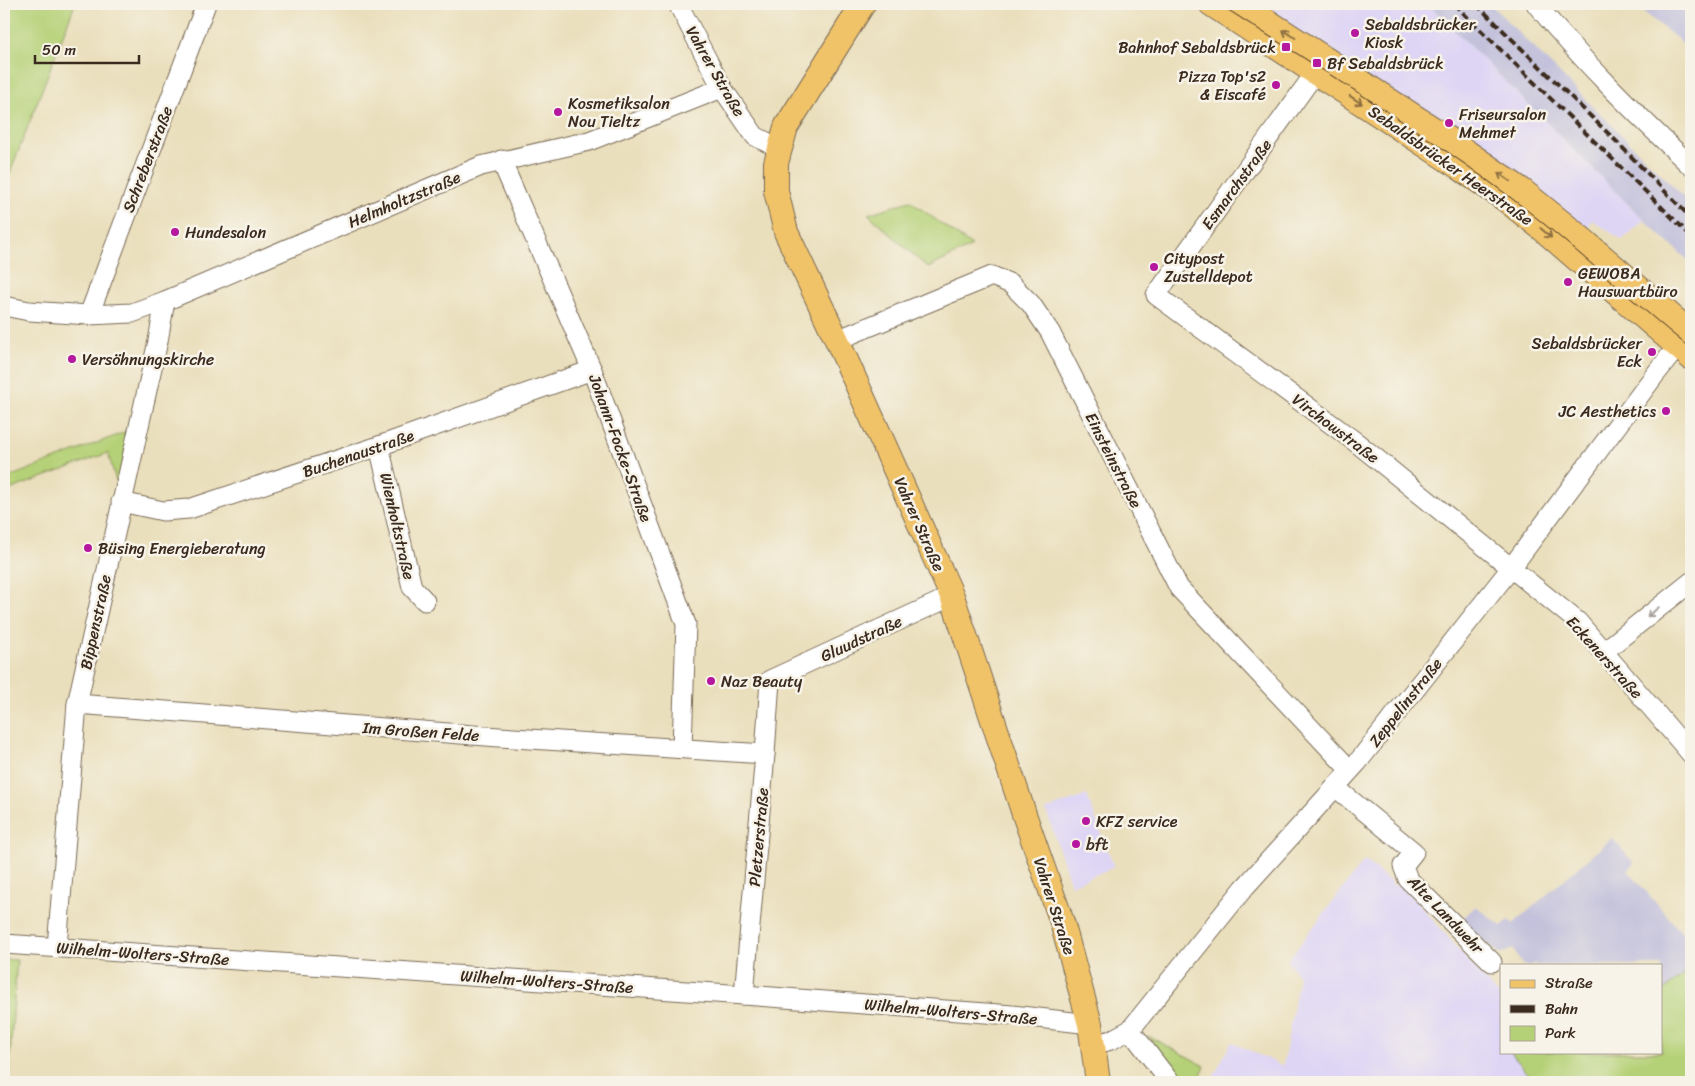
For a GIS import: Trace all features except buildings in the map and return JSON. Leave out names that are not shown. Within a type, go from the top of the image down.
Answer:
[{"type":"main road","points":[[780,150],[786,127],[864,4]]},
{"type":"main road","name":"Sebaldsbrücker Heerstraße","points":[[1211,4],[1506,200],[1687,342]]},
{"type":"main road","name":"Sebaldsbrücker Heerstraße","points":[[1241,4],[1435,130],[1523,190],[1581,238],[1687,342]]},
{"type":"main road","name":"Vahrer Straße","points":[[780,150],[776,163],[776,191],[786,232],[837,340],[952,596],[1062,922],[1092,1034],[1098,1082]]},
{"type":"street","name":"Schreberstraße","points":[[89,315],[206,4]]},
{"type":"street","name":"Vahrer Straße","points":[[678,4],[722,88],[755,136],[780,150]]},
{"type":"street","points":[[1523,4],[1556,28]]},
{"type":"street","points":[[1536,4],[1633,110],[1691,166]]},
{"type":"street","name":"Esmarchstraße","points":[[1156,295],[1316,73]]},
{"type":"street","name":"Helmholtzstraße","points":[[4,306],[29,311],[89,315],[132,312],[165,302],[481,166],[589,141],[722,88]]},
{"type":"street","name":"Johann-Focke-Straße","points":[[501,160],[592,370],[686,624],[682,748]]},
{"type":"street","name":"Einsteinstraße","points":[[837,340],[992,276],[1010,284],[1031,304],[1050,332],[1179,588],[1350,770]]},
{"type":"street","name":"Virchowstraße","points":[[1156,295],[1358,443],[1512,568]]},
{"type":"street","name":"Bippenstraße","points":[[57,948],[77,704],[165,302]]},
{"type":"street","name":"Zeppelinstraße","points":[[1092,1034],[1111,1040],[1130,1030],[1244,888],[1350,770],[1512,568],[1687,342]]},
{"type":"street","name":"Buchenaustraße","points":[[121,502],[163,511],[189,510],[379,446],[592,370]]},
{"type":"street","name":"Wienholtstraße","points":[[379,446],[412,587],[425,602]]},
{"type":"street","name":"Eckenerstraße","points":[[1512,568],[1578,622],[1691,754]]},
{"type":"street","points":[[1603,652],[1691,582]]},
{"type":"street","name":"Gluudstraße","points":[[770,680],[952,596]]},
{"type":"street","name":"Pletzerstraße","points":[[744,995],[770,680]]},
{"type":"street","name":"Im Großen Felde","points":[[77,704],[499,737],[765,754]]},
{"type":"street","name":"Alte Landwehr","points":[[1335,786],[1414,852],[1403,866],[1408,879],[1492,962]]},
{"type":"street","name":"Wilhelm-Wolters-Straße","points":[[4,944],[1012,1015],[1092,1034]]},
{"type":"street","points":[[1130,1030],[1170,1082]]},
{"type":"shaded area","points":[[1255,4],[1428,4],[1644,220],[1622,240],[1592,220],[1583,237]]},
{"type":"shaded area","points":[[1428,4],[1490,4],[1691,204],[1691,263],[1644,220]]},
{"type":"shaded area","points":[[1634,4],[1691,4],[1691,50]]},
{"type":"shaded area","points":[[1087,795],[1114,867],[1071,885],[1046,810]]},
{"type":"shaded area","points":[[1612,838],[1634,863],[1628,871],[1691,943],[1691,968],[1662,992],[1662,964],[1521,964],[1513,949],[1500,954],[1460,923],[1476,906],[1501,926],[1509,920],[1513,924]]},
{"type":"shaded area","points":[[1365,860],[1395,886],[1400,882],[1500,997],[1500,1054],[1512,1054],[1535,1082],[1211,1082],[1231,1042],[1283,1066],[1299,976],[1287,961]]},
{"type":"green space","points":[[4,4],[75,4],[8,178],[4,176]]},
{"type":"green space","points":[[910,201],[972,246],[928,268],[868,214]]},
{"type":"green space","points":[[128,431],[123,463],[116,481],[108,453],[4,492],[4,479]]},
{"type":"green space","points":[[5,959],[17,960],[8,1082],[4,1082]]},
{"type":"green space","points":[[1691,968],[1691,1082],[1535,1082],[1512,1054],[1662,1054],[1662,992]]},
{"type":"green space","points":[[1148,1036],[1205,1066],[1200,1077],[1211,1082],[1184,1082],[1168,1066]]},
{"type":"tram line","points":[[1219,4],[1400,120],[1506,194],[1553,231],[1691,349]]},
{"type":"railway","points":[[1454,4],[1691,236]]},
{"type":"railway","points":[[1476,4],[1617,142],[1691,218]]},
{"type":"place","name":"Sebaldsbrücker Kiosk","points":[[1355,33]]},
{"type":"place","name":"Bahnhof Sebaldsbrück","points":[[1286,47]]},
{"type":"place","name":"Bf Sebaldsbrück","points":[[1317,63]]},
{"type":"place","name":"Pizza Top's2 & Eiscafé","points":[[1276,85]]},
{"type":"place","name":"Kosmetiksalon Nou Tieltz","points":[[558,112]]},
{"type":"place","name":"Friseursalon Mehmet","points":[[1449,123]]},
{"type":"place","name":"Hundesalon","points":[[175,232]]},
{"type":"place","name":"Citypost Zustelldepot","points":[[1154,267]]},
{"type":"place","name":"GEWOBA Hauswartbüro","points":[[1568,282]]},
{"type":"place","name":"Sebaldsbrücker Eck","points":[[1652,352]]},
{"type":"place","name":"Versöhnungskirche","points":[[72,359]]},
{"type":"place","name":"JC Aesthetics","points":[[1666,411]]},
{"type":"place","name":"Büsing Energieberatung","points":[[88,548]]},
{"type":"place","name":"Naz Beauty","points":[[711,681]]},
{"type":"place","name":"KFZ service","points":[[1086,821]]},
{"type":"place","name":"bft","points":[[1076,844]]}]
